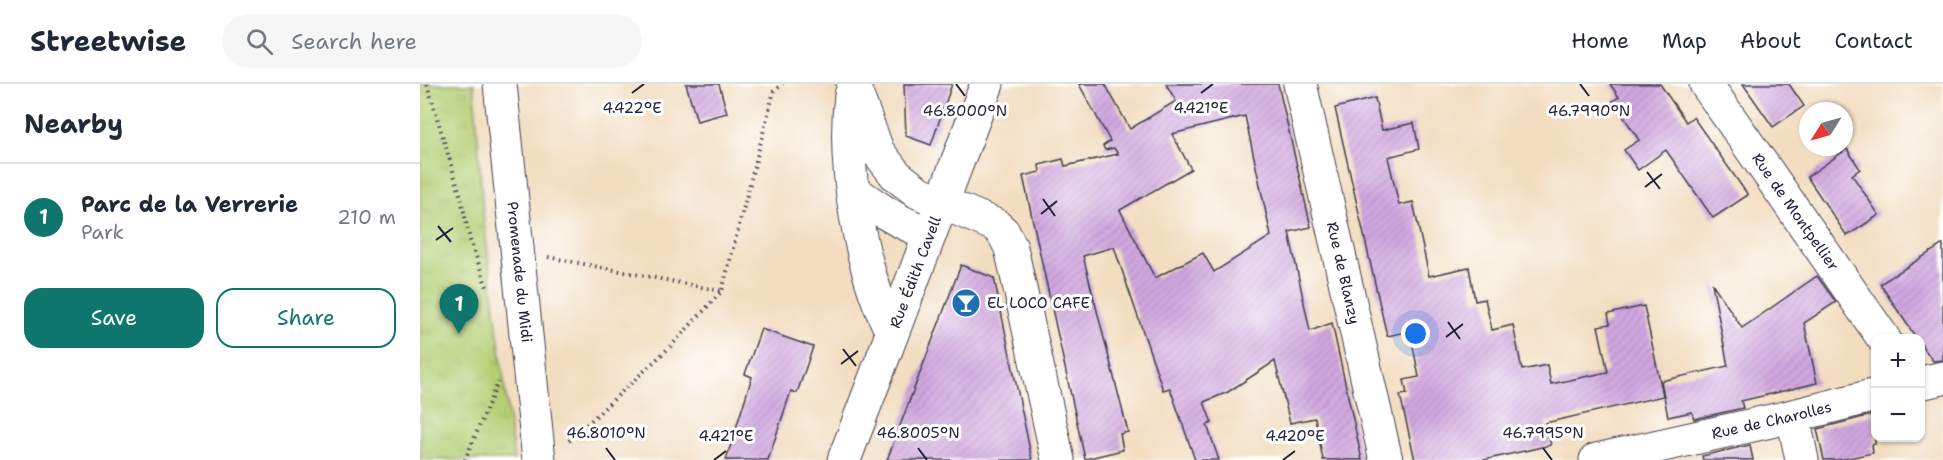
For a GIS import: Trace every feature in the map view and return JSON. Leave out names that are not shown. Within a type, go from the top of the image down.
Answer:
[{"type":"street","name":"Promenade du Midi","points":[[500,84],[518,251],[552,452]]},
{"type":"street","name":"Rue Édith Cavell","points":[[844,460],[987,84]]},
{"type":"street","name":"Rue de Blanzy","points":[[1300,84],[1386,460]]},
{"type":"street","name":"Rue de Montpellier","points":[[1706,84],[1881,334]]},
{"type":"street","points":[[853,85],[878,152],[896,175],[918,192],[986,219],[1003,232],[1011,248],[1058,460]]},
{"type":"street","points":[[853,85],[848,122],[853,190],[862,241],[880,308],[892,332]]},
{"type":"street","points":[[853,190],[881,212],[908,226],[929,233]]},
{"type":"street","points":[[1925,382],[1943,378]]},
{"type":"street","name":"Rue de Charolles","points":[[1596,460],[1871,396]]},
{"type":"street","points":[[1793,416],[1802,460]]},
{"type":"path","points":[[427,84],[460,194],[470,240],[488,291]]},
{"type":"path","points":[[552,452],[672,345],[722,291],[774,91],[783,84]]},
{"type":"path","points":[[518,251],[722,291]]},
{"type":"path","points":[[465,460],[501,375]]},
{"type":"green space","points":[[420,84],[474,84],[483,214],[514,460],[420,460]]},
{"type":"building","points":[[686,84],[719,84],[727,113],[697,121]]},
{"type":"building","points":[[904,84],[952,84],[931,145],[906,136]]},
{"type":"building","points":[[1079,84],[1105,84],[1130,129],[1176,101],[1166,84],[1278,84],[1311,227],[1289,232],[1310,331],[1332,323],[1362,460],[1323,460],[1315,418],[1290,423],[1275,361],[1228,392],[1204,402],[1212,423],[1207,425],[1219,460],[1195,460],[1170,388],[1163,390],[1114,247],[1083,256],[1128,432],[1120,434],[1123,450],[1085,459],[1023,176],[1040,172],[1039,165],[1063,159],[1065,166],[1118,154],[1114,148],[1105,150],[1103,146],[1110,141]],"holes":[[[1245,116],[1271,236],[1214,272],[1203,253],[1155,278],[1120,210],[1191,169],[1172,134]]]},
{"type":"building","points":[[1610,84],[1660,84],[1686,122],[1693,117],[1748,195],[1713,218],[1666,150],[1638,170],[1624,150],[1639,140],[1613,101],[1619,97]]},
{"type":"building","points":[[1743,84],[1789,84],[1801,102],[1799,102],[1799,109],[1773,127]]},
{"type":"building","points":[[1375,98],[1382,130],[1414,123],[1419,149],[1388,157],[1399,205],[1413,202],[1429,276],[1469,267],[1475,301],[1485,299],[1492,330],[1513,325],[1522,370],[1547,365],[1551,384],[1608,372],[1598,326],[1610,324],[1608,314],[1644,306],[1663,396],[1545,423],[1551,445],[1484,460],[1415,460],[1400,395],[1407,394],[1404,380],[1419,377],[1410,331],[1387,336],[1335,108]]},
{"type":"building","points":[[1837,156],[1852,156],[1860,169],[1852,175],[1879,215],[1847,236],[1807,177]]},
{"type":"building","points":[[1943,244],[1943,360],[1933,361],[1925,350],[1925,334],[1914,334],[1880,284]]},
{"type":"building","points":[[961,265],[994,278],[1032,460],[887,460]]},
{"type":"building","points":[[1817,276],[1836,302],[1804,323],[1817,383],[1741,401],[1743,408],[1694,419],[1692,412],[1668,417],[1661,381],[1728,366],[1712,283],[1742,328]]},
{"type":"building","points":[[761,329],[813,347],[797,393],[791,391],[768,460],[726,460],[752,377],[745,374]]},
{"type":"building","points":[[1871,415],[1871,442],[1875,442],[1872,445],[1873,453],[1838,460],[1824,460],[1817,429]]},
{"type":"building","points":[[1750,445],[1753,460],[1703,460],[1702,456]]},
{"type":"place","name":"EL LOCO CAFE","points":[[966,303]]},
{"type":"place","name":"Parc de la Verrerie","points":[[459,334]]}]
